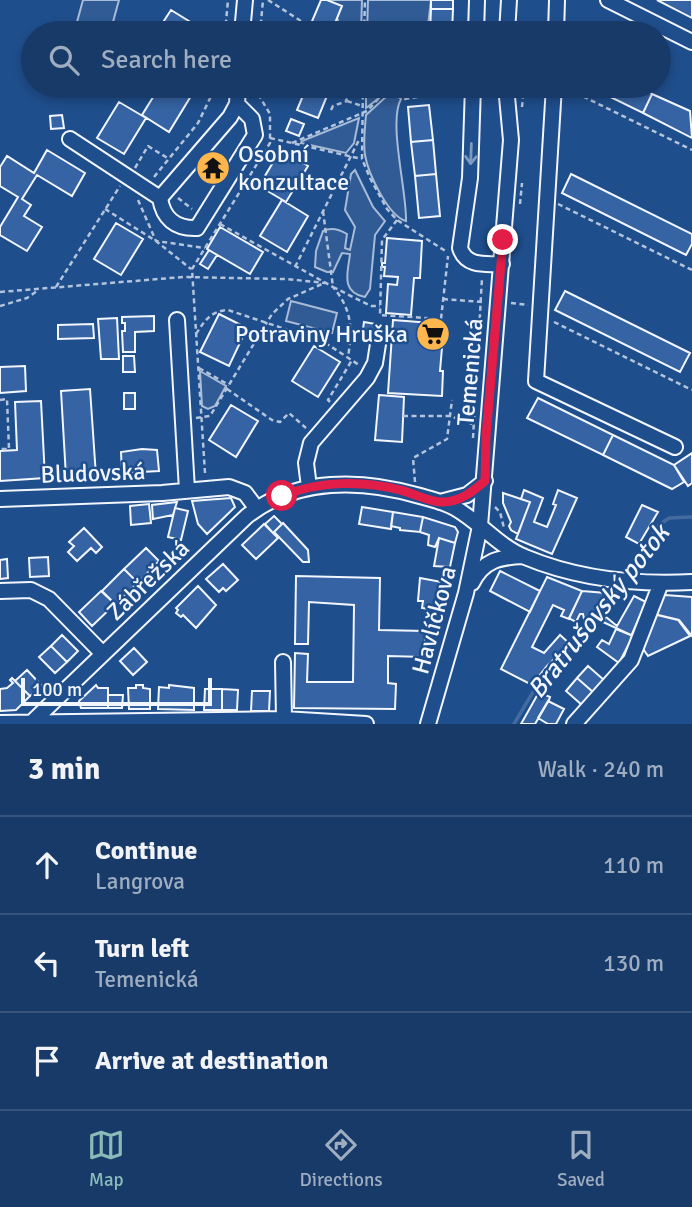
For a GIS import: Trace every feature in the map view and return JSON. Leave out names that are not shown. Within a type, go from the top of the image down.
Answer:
[{"type":"street","points":[[243,21],[246,0]]},
{"type":"street","points":[[476,21],[477,0]]},
{"type":"street","points":[[556,21],[557,0]]},
{"type":"street","points":[[608,0],[650,21]]},
{"type":"street","points":[[671,32],[692,42]]},
{"type":"street","points":[[237,98],[230,117],[167,196],[162,209],[168,219],[181,228],[197,228],[255,135],[252,119],[237,104]]},
{"type":"street","points":[[473,98],[470,178],[460,248],[465,258],[482,264],[502,264]]},
{"type":"street","name":"Temenická","points":[[480,526],[511,140],[507,98]]},
{"type":"street","name":"Temenická","points":[[508,117],[512,98]]},
{"type":"street","points":[[553,98],[536,381],[675,447]]},
{"type":"street","points":[[70,139],[130,178],[167,196]]},
{"type":"street","points":[[177,320],[187,490]]},
{"type":"street","points":[[309,487],[306,463],[311,443],[370,373],[375,363],[378,344]]},
{"type":"street","points":[[440,502],[467,495],[485,481]]},
{"type":"street","name":"Zábřežská","points":[[32,722],[257,509],[282,496],[309,487],[374,485],[453,507],[503,545],[523,556]]},
{"type":"street","name":"Bludovská","points":[[0,499],[235,488],[257,509]]},
{"type":"street","name":"Havlíčkova","points":[[428,724],[466,593],[480,526]]},
{"type":"street","points":[[466,593],[475,575],[486,563],[523,556],[580,574],[624,581],[692,582]]},
{"type":"street","points":[[574,724],[631,660],[661,583]]},
{"type":"street","points":[[0,591],[31,590],[49,599],[103,654]]},
{"type":"street","points":[[283,662],[284,719]]},
{"type":"street","points":[[0,723],[284,719],[366,724]]},
{"type":"path","points":[[226,21],[228,0]]},
{"type":"path","points":[[261,21],[263,0]]},
{"type":"path","points":[[268,0],[300,21]]},
{"type":"path","points":[[364,21],[365,0]]},
{"type":"path","points":[[154,177],[198,123],[210,98]]},
{"type":"path","points":[[362,98],[362,159],[380,199],[397,220],[449,253],[441,320],[380,315],[382,240],[397,220]]},
{"type":"path","points":[[292,143],[362,113],[379,98]]},
{"type":"path","points":[[586,98],[692,150]]},
{"type":"path","points":[[331,110],[333,106],[347,101],[362,106]]},
{"type":"path","points":[[255,135],[362,159]]},
{"type":"path","points":[[295,267],[361,136]]},
{"type":"path","points":[[56,288],[119,186],[124,187],[148,146],[169,159]]},
{"type":"path","points":[[135,196],[156,241]]},
{"type":"path","points":[[167,196],[365,304],[380,306]]},
{"type":"path","points":[[546,198],[692,270]]},
{"type":"path","points":[[105,209],[156,241],[192,270]]},
{"type":"path","points":[[323,211],[333,287],[351,322],[350,359],[328,400],[334,404]]},
{"type":"path","points":[[156,241],[205,248]]},
{"type":"path","points":[[473,449],[472,424],[482,302],[482,264]]},
{"type":"path","points":[[192,277],[205,473]]},
{"type":"path","points":[[0,292],[192,277],[286,279],[325,283]]},
{"type":"path","points":[[202,418],[210,416],[266,322],[288,299],[325,283]]},
{"type":"path","points":[[0,306],[27,298],[40,289]]},
{"type":"path","points":[[443,299],[482,302]]},
{"type":"path","points":[[511,303],[539,310],[692,390]]},
{"type":"path","points":[[196,334],[208,317],[221,311],[236,312],[324,342],[370,373]]},
{"type":"path","points":[[198,368],[229,385]]},
{"type":"path","points":[[226,389],[276,422],[283,420],[289,413],[310,432]]},
{"type":"path","points":[[0,400],[7,399],[9,449],[0,449]]},
{"type":"path","points":[[405,480],[415,482],[413,458],[447,439],[452,400]]},
{"type":"path","points":[[403,416],[450,416],[472,424]]},
{"type":"path","points":[[200,472],[211,477]]},
{"type":"shaded area","points":[[83,0],[119,0],[113,21],[77,21]]},
{"type":"shaded area","points":[[327,0],[362,0],[361,21],[338,20]]},
{"type":"shaded area","points":[[368,0],[431,0],[429,21],[367,21]]},
{"type":"shaded area","points":[[366,98],[379,98],[366,108]]},
{"type":"shaded area","points":[[385,98],[401,99],[396,124],[406,221],[386,203],[370,172],[365,155],[366,115]]},
{"type":"shaded area","points":[[359,118],[354,143],[346,153],[301,143],[302,141]]},
{"type":"shaded area","points":[[355,170],[373,207],[385,221],[375,235],[370,289],[365,297],[352,291],[349,286],[347,274],[350,254],[342,253],[333,272],[315,267],[316,251],[323,231],[335,229],[347,234],[345,248],[350,250],[355,227],[345,210],[351,174]]},
{"type":"shaded area","points":[[291,301],[337,313],[332,333],[286,321]]},
{"type":"shaded area","points":[[200,371],[226,386],[215,406],[208,409],[202,406]]},
{"type":"building","points":[[321,0],[342,6],[336,21],[312,21]]},
{"type":"building","points":[[431,0],[453,0],[453,9],[431,9]]},
{"type":"building","points":[[657,0],[692,0],[692,18]]},
{"type":"building","points":[[431,9],[453,9],[452,21],[430,21]]},
{"type":"building","points":[[171,10],[189,21],[164,21]]},
{"type":"building","points":[[153,98],[190,98],[169,132],[142,115]]},
{"type":"building","points":[[302,98],[326,98],[318,118],[297,110]]},
{"type":"building","points":[[612,98],[650,98],[643,113]]},
{"type":"building","points":[[650,98],[661,98],[690,111],[692,138],[643,113]]},
{"type":"building","points":[[119,102],[146,118],[124,154],[97,138]]},
{"type":"building","points":[[429,105],[433,140],[411,142],[408,107]]},
{"type":"building","points":[[62,115],[64,128],[51,129],[50,116]]},
{"type":"building","points":[[291,119],[304,124],[299,136],[286,131]]},
{"type":"building","points":[[433,140],[436,174],[415,176],[411,142]]},
{"type":"building","points":[[281,149],[308,166],[286,202],[259,186]]},
{"type":"building","points":[[47,150],[85,173],[72,196],[37,175],[22,199],[31,205],[24,216],[42,227],[27,251],[0,235],[0,227],[18,197],[0,186],[0,167],[7,156],[34,173]]},
{"type":"building","points":[[436,174],[440,216],[419,218],[415,176]]},
{"type":"building","points":[[571,174],[692,234],[692,244],[686,255],[562,193]]},
{"type":"building","points":[[282,200],[308,216],[287,252],[260,236]]},
{"type":"building","points":[[116,223],[143,239],[121,275],[94,259]]},
{"type":"building","points":[[220,227],[263,252],[250,274],[207,249]]},
{"type":"building","points":[[387,238],[422,241],[420,278],[414,278],[411,315],[386,313],[388,284],[397,285],[398,277],[384,276],[385,267],[382,267],[382,263],[385,263]]},
{"type":"building","points":[[209,250],[217,255],[208,269],[200,264]]},
{"type":"building","points":[[565,291],[690,353],[680,372],[555,310]]},
{"type":"building","points":[[219,314],[247,328],[229,366],[200,352]]},
{"type":"building","points":[[154,316],[154,331],[135,332],[135,352],[123,352],[122,331],[125,331],[125,323],[122,323],[122,317]]},
{"type":"building","points":[[117,318],[119,359],[101,359],[98,319]]},
{"type":"building","points":[[393,320],[444,324],[440,371],[443,371],[442,396],[388,393]]},
{"type":"building","points":[[364,322],[376,324],[375,338],[362,336]]},
{"type":"building","points":[[93,324],[94,338],[58,339],[58,325]]},
{"type":"building","points":[[314,346],[340,362],[318,397],[292,381]]},
{"type":"building","points":[[123,356],[134,356],[135,372],[123,372]]},
{"type":"building","points":[[25,366],[26,391],[0,393],[0,367]]},
{"type":"building","points":[[90,389],[96,476],[66,477],[61,391]]},
{"type":"building","points":[[124,393],[135,393],[135,409],[124,409]]},
{"type":"building","points":[[379,395],[404,397],[402,442],[375,440]]},
{"type":"building","points":[[538,398],[613,435],[603,455],[527,418]]},
{"type":"building","points":[[41,401],[45,478],[0,481],[0,451],[17,450],[15,402]]},
{"type":"building","points":[[231,405],[258,421],[236,457],[209,440]]},
{"type":"building","points":[[613,435],[674,465],[684,482],[672,489],[603,455]]},
{"type":"building","points":[[157,450],[159,471],[122,473],[121,452]]},
{"type":"building","points":[[692,453],[692,483],[688,486],[674,465]]},
{"type":"building","points":[[524,490],[543,498],[534,522],[547,527],[556,505],[553,504],[558,490],[577,498],[552,554],[516,539],[530,502],[521,499]]},
{"type":"building","points":[[503,493],[530,502],[518,534],[509,526],[511,522],[503,503]]},
{"type":"building","points":[[231,498],[235,507],[207,534],[198,524],[192,501]]},
{"type":"building","points":[[177,502],[173,515],[153,519],[152,505]]},
{"type":"building","points":[[149,504],[151,523],[131,525],[130,506]]},
{"type":"building","points":[[642,505],[658,512],[639,544],[626,537]]},
{"type":"building","points":[[362,507],[393,512],[391,529],[359,524]]},
{"type":"building","points":[[175,508],[188,511],[181,540],[168,537]]},
{"type":"building","points":[[393,512],[423,517],[420,532],[391,526]]},
{"type":"building","points":[[274,516],[282,524],[273,533],[265,524]]},
{"type":"building","points":[[423,517],[455,527],[458,532],[455,543],[439,538],[435,547],[428,545],[429,535],[420,532]]},
{"type":"building","points":[[283,523],[308,550],[309,562],[303,562],[274,532]]},
{"type":"building","points":[[264,524],[278,538],[256,559],[242,545]]},
{"type":"building","points":[[84,528],[102,547],[96,553],[91,548],[77,561],[68,552],[74,546],[69,542]]},
{"type":"building","points":[[439,538],[455,543],[450,567],[434,566]]},
{"type":"building","points":[[146,548],[159,561],[138,583],[124,569]]},
{"type":"building","points":[[48,557],[49,576],[30,577],[29,558]]},
{"type":"building","points":[[7,559],[8,578],[0,579],[0,560]]},
{"type":"building","points":[[223,564],[238,580],[226,591],[223,588],[219,592],[206,579]]},
{"type":"building","points":[[124,569],[138,583],[115,604],[102,591]]},
{"type":"building","points":[[500,571],[540,591],[530,612],[490,591]]},
{"type":"building","points":[[296,576],[380,578],[379,630],[425,631],[425,657],[388,656],[388,683],[396,684],[395,709],[294,708],[295,653],[308,654],[307,682],[353,682],[354,605],[309,602],[308,644],[295,644]]},
{"type":"building","points":[[547,577],[582,591],[569,619],[561,616],[564,610],[553,605],[532,647],[544,653],[560,635],[570,644],[532,685],[501,669]]},
{"type":"building","points":[[420,578],[447,583],[441,611],[422,608],[423,601],[418,601]]},
{"type":"building","points":[[198,586],[216,605],[196,628],[183,615],[181,617],[176,613],[176,608]]},
{"type":"building","points":[[101,591],[115,604],[92,626],[79,612]]},
{"type":"building","points":[[582,591],[606,593],[609,598],[596,616],[591,615],[584,619],[583,614],[580,614],[576,622],[569,618]]},
{"type":"building","points":[[665,595],[692,597],[692,636],[679,620],[654,614],[660,598]]},
{"type":"building","points":[[634,596],[646,602],[633,636],[603,622],[606,617],[617,626]]},
{"type":"building","points":[[653,614],[678,620],[690,636],[648,656],[639,643]]},
{"type":"building","points":[[616,629],[633,636],[619,663],[597,647],[602,640],[609,644]]},
{"type":"building","points":[[62,635],[78,651],[67,662],[51,646]]},
{"type":"building","points":[[51,646],[67,662],[55,673],[39,657]]},
{"type":"building","points":[[134,648],[147,662],[133,675],[120,661]]},
{"type":"building","points":[[588,666],[604,680],[593,692],[577,678]]},
{"type":"building","points":[[27,670],[42,686],[30,696],[15,681]]},
{"type":"building","points":[[12,678],[30,696],[16,710],[0,711],[0,689],[13,683],[10,680]]},
{"type":"building","points":[[577,678],[593,692],[582,705],[566,691]]},
{"type":"building","points":[[96,685],[98,688],[108,688],[108,708],[81,708],[79,701]]},
{"type":"building","points":[[136,685],[150,689],[150,709],[129,709],[128,688],[136,688]]},
{"type":"building","points":[[169,685],[194,688],[194,710],[158,709],[159,687],[169,688]]},
{"type":"building","points":[[205,689],[222,689],[222,710],[204,710]]},
{"type":"building","points":[[222,689],[238,690],[237,710],[222,710]]},
{"type":"building","points":[[252,691],[270,691],[269,711],[251,711]]},
{"type":"building","points":[[539,692],[550,697],[549,700],[535,724],[521,724]]},
{"type":"building","points":[[108,695],[123,695],[122,708],[108,708]]},
{"type":"building","points":[[548,701],[564,709],[556,724],[548,724],[538,718]]},
{"type":"waterway","name":"Bratrušovský potok","points":[[627,576],[659,525],[669,518],[692,517]]},
{"type":"waterway","name":"Bratrušovský potok","points":[[514,724],[539,682],[601,616],[621,586]]},
{"type":"place","name":"Osobní konzultace","points":[[213,168]]},
{"type":"place","name":"Potraviny Hruška","points":[[433,334]]},
{"type":"route","points":[[282,496],[320,485],[358,484],[400,490],[440,502],[467,495],[485,481],[486,436],[503,240]]}]
